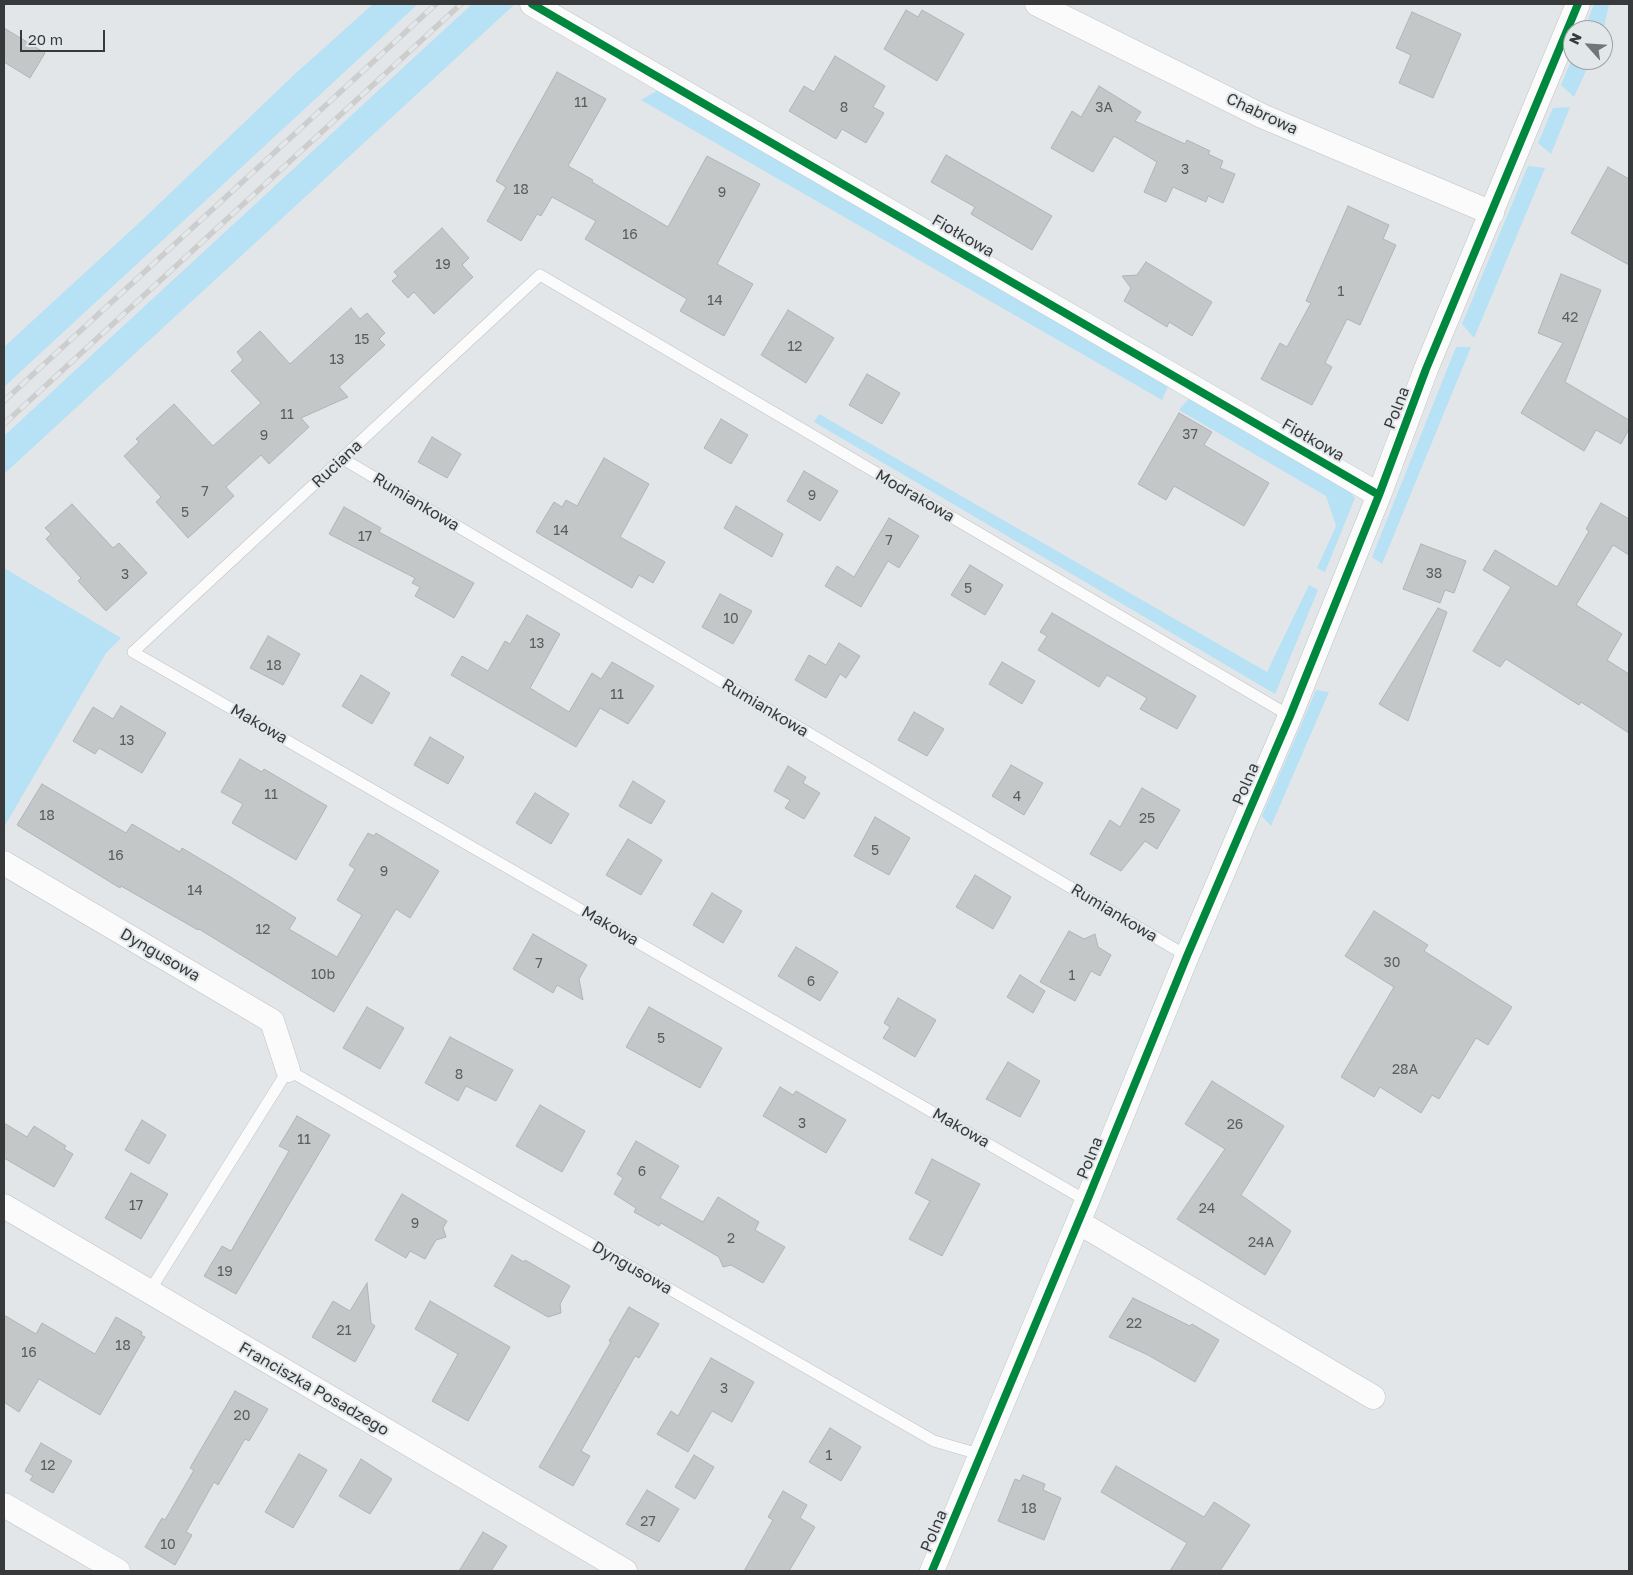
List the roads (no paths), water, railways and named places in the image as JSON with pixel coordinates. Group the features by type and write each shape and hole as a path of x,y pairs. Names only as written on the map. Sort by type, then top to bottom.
{"street":[{"name":"Fiołkowa","path":"532,4 1379,495"},
{"name":"Chabrowa","path":"1037,4 1262,116 1492,213"},
{"name":"Polna","path":"932,1571 1087,1201 1186,956 1290,716 1379,495 1426,369 1578,4"},
{"name":"Dyngusowa","path":"4,863 272,1021 288,1070"},
{"name":"Franciszka Posadzego","path":"4,1206 624,1571"},
{"path":"1078,1222 1373,1397"},
{"path":"4,1505 118,1571"}],"lane":[{"name":"Ruciana","path":"132,652 540,276"},
{"name":"Modrakowa","path":"540,276 1290,716"},
{"name":"Rumiankowa","path":"343,459 1186,956"},
{"name":"Makowa","path":"132,652 1087,1201"},
{"path":"148,1292 288,1070"},
{"name":"Dyngusowa","path":"288,1070 934,1441 982,1455"}],"railway":[{"path":"4,401 436,4"},
{"path":"4,424 461,4"}]}
